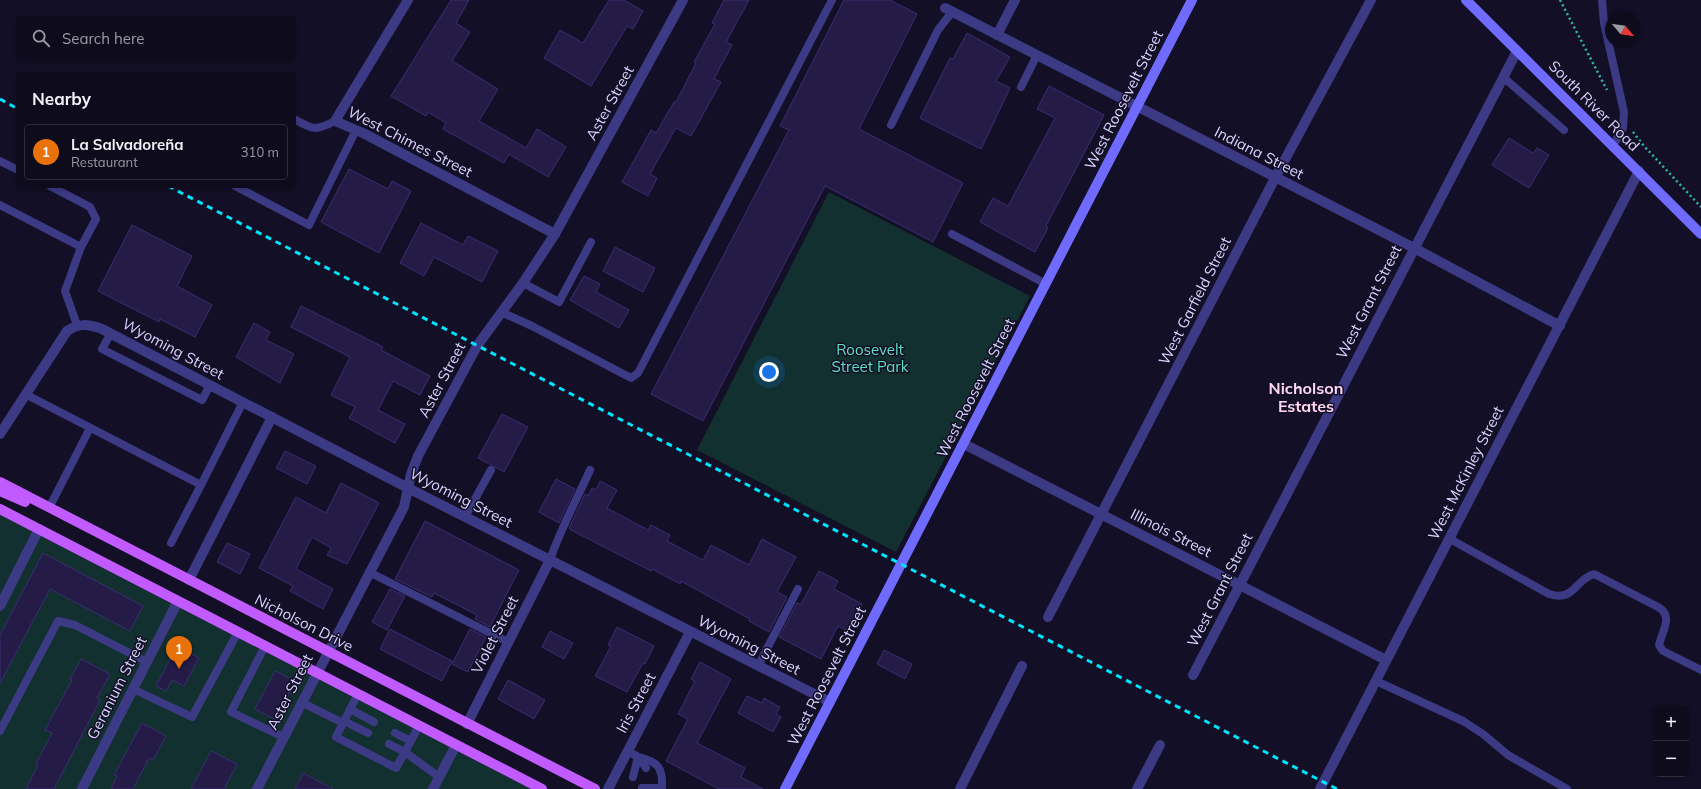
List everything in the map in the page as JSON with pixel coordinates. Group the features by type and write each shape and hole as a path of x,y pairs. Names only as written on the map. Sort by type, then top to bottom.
{"main road":[{"name":"West Roosevelt Street","path":"785,789 1192,0"},
{"name":"South River Road","path":"1466,0 1701,234"},
{"name":"Nicholson Drive","path":"0,482 595,789"},
{"path":"0,491 40,509 73,520"},
{"path":"0,509 542,789"}],"street":[{"name":"West Chimes Street","path":"408,0 335,121 356,130 555,234"},
{"name":"Aster Street","path":"257,789 316,672 404,507 418,456 467,363 483,336 523,282 555,234 683,0"},
{"path":"997,35 1015,0"},
{"name":"West Garfield Street","path":"1048,617 1275,178 1371,0"},
{"name":"Indiana Street","path":"948,10 1414,248 1560,326"},
{"name":"West Grant Street","path":"1193,675 1517,51"},
{"name":"West McKinley Street","path":"1320,789 1639,171"},
{"path":"0,434 67,331 77,325"},
{"name":"Wyoming Street","path":"77,325 92,325 111,333 408,488 830,702"},
{"path":"189,580 272,417"},
{"name":"Illinois Street","path":"964,444 1386,660"},
{"path":"0,606 38,529"},
{"name":"Violet Street","path":"467,724 550,560"},
{"name":"Geranium Street","path":"82,789 178,601"},
{"name":"Iris Street","path":"608,789 690,632"},
{"path":"960,789 1022,666"},
{"path":"433,789 456,745"},
{"path":"1137,789 1160,745"}],"lane":[{"path":"501,312 532,326 631,378 638,373 832,0"},
{"path":"1602,0 1604,23 1624,112 1623,128 1613,146"},
{"path":"891,125 948,10"},
{"path":"1021,87 1037,56"},
{"path":"1503,77 1564,130"},
{"path":"296,120 306,126 319,129 335,121"},
{"path":"240,188 309,224 356,130"},
{"path":"0,161 16,169"},
{"path":"54,188 90,207 96,219 81,247 65,291 77,325"},
{"path":"0,205 81,247"},
{"path":"952,234 1046,284"},
{"path":"523,282 559,302 592,242"},
{"path":"111,333 102,349 202,400 210,385"},
{"path":"25,394 201,485"},
{"path":"171,543 243,402"},
{"path":"49,508 90,428"},
{"path":"465,517 491,470"},
{"path":"550,560 561,528 573,508 590,470"},
{"path":"1450,539 1550,594 1559,597 1566,595 1586,576 1594,574 1664,610 1667,616 1666,623 1659,644 1663,651 1701,670"},
{"path":"369,572 508,642"},
{"path":"758,666 798,589"},
{"path":"0,731 58,621 75,625 147,662"},
{"path":"133,690 192,718 238,632"},
{"path":"265,646 230,712 283,737"},
{"path":"1376,681 1463,721 1483,734 1508,755 1567,789"},
{"path":"358,694 336,737 396,768 419,726"},
{"path":"301,702 368,733"},
{"path":"350,709 374,722"},
{"path":"395,733 411,741"},
{"path":"389,744 405,752 439,777"},
{"path":"628,751 638,757 653,761 663,773 663,789"},
{"path":"638,757 646,768"},
{"path":"633,777 638,757"},
{"path":"655,779 663,789"},
{"path":"642,788 663,789"}],"green space":[{"name":"Roosevelt Street Park","path":"829,192 1030,296 896,552 697,450"},
{"path":"0,509 543,789 0,789"}],"building":[{"path":"451,0 469,0 456,23 470,32 452,61 498,89 479,121 526,148 537,129 566,147 548,177 509,154 504,163 443,129 446,123 428,112 426,116 391,96"},
{"path":"609,0 624,0 643,11 633,29 627,26 591,86 544,58 560,30 583,43"},
{"path":"724,0 749,0 726,42 732,45 714,79 721,82 691,136 676,128 650,174 657,178 648,196 622,182 651,130 656,133 674,102 676,102 696,63 694,62 715,24 712,23"},
{"path":"844,0 890,0 917,14 859,129 963,183 933,242 825,186 703,421 651,394 789,130 780,126"},
{"path":"967,33 1010,57 996,81 1010,88 981,149 920,118 950,58 953,59"},
{"path":"1049,86 1104,115 1046,226 1048,228 1035,252 980,222 993,198 1008,206 1055,118 1037,109"},
{"path":"1509,138 1533,153 1537,148 1549,155 1529,188 1492,165"},
{"path":"349,169 388,189 392,181 411,191 379,253 321,222"},
{"path":"421,223 463,245 468,236 498,251 482,282 434,257 424,276 400,263"},
{"path":"132,225 192,256 177,286 212,305 195,337 160,319 159,322 98,291"},
{"path":"615,247 655,268 643,292 603,271"},
{"path":"584,276 600,284 596,292 629,310 619,328 570,300"},
{"path":"301,306 383,347 381,350 430,376 420,395 393,381 378,410 405,424 395,443 349,418 355,407 331,395 350,357 291,327"},
{"path":"254,323 270,332 266,340 294,354 280,383 236,357"},
{"path":"502,414 528,427 504,472 478,458"},
{"path":"285,451 316,466 307,484 276,468"},
{"path":"556,479 575,489 559,523 539,512"},
{"path":"600,481 617,490 607,508 648,530 651,525 670,535 667,541 703,560 711,545 749,565 762,539 796,557 777,592 787,597 769,632 749,621 750,619 681,581 680,584 652,569 651,571 571,530 569,528 585,494 588,496 592,488 596,490"},
{"path":"341,483 379,503 347,564 327,555 331,548 312,537 296,569 333,589 323,609 290,591 293,586 259,568 296,497 326,513"},
{"path":"425,521 519,570 490,627 475,619 477,615 434,593 432,597 395,579"},
{"path":"227,543 250,554 240,574 217,562"},
{"path":"43,553 143,606 130,631 50,589 0,683 0,635"},
{"path":"819,571 838,581 834,589 862,604 847,631 838,626 821,659 779,637 797,603 801,604"},
{"path":"390,589 405,596 387,630 372,622"},
{"path":"617,627 654,646 645,664 643,663 627,692 595,676 611,646 608,645"},
{"path":"390,629 452,661 442,681 380,649"},
{"path":"470,629 486,637 468,672 452,664"},
{"path":"550,631 573,643 564,659 542,647"},
{"path":"177,646 199,658 184,686 172,680 166,691 156,686"},
{"path":"884,650 912,664 905,679 877,664"},
{"path":"81,659 110,674 97,698 100,700 54,789 26,789 38,765 36,764 52,733 45,730 72,680 70,679"},
{"path":"700,662 731,679 697,743 745,768 741,777 763,789 719,789 666,761 688,719 678,714 695,681 691,679"},
{"path":"275,671 295,681 276,720 255,709"},
{"path":"508,680 545,700 534,719 498,699"},
{"path":"747,696 762,703 764,698 780,707 776,714 781,717 773,732 738,713"},
{"path":"142,723 166,736 153,760 149,758 133,789 111,789 117,776 114,775"},
{"path":"211,751 237,764 224,789 191,789"},
{"path":"303,773 333,789 295,789"}],"railway":[{"path":"0,99 16,108"},
{"path":"172,188 1337,789"}],"place":[{"name":"La Salvadoreña","path":"179,669"}],"district":[{"name":"Nicholson Estates","path":"1306,397"}]}
